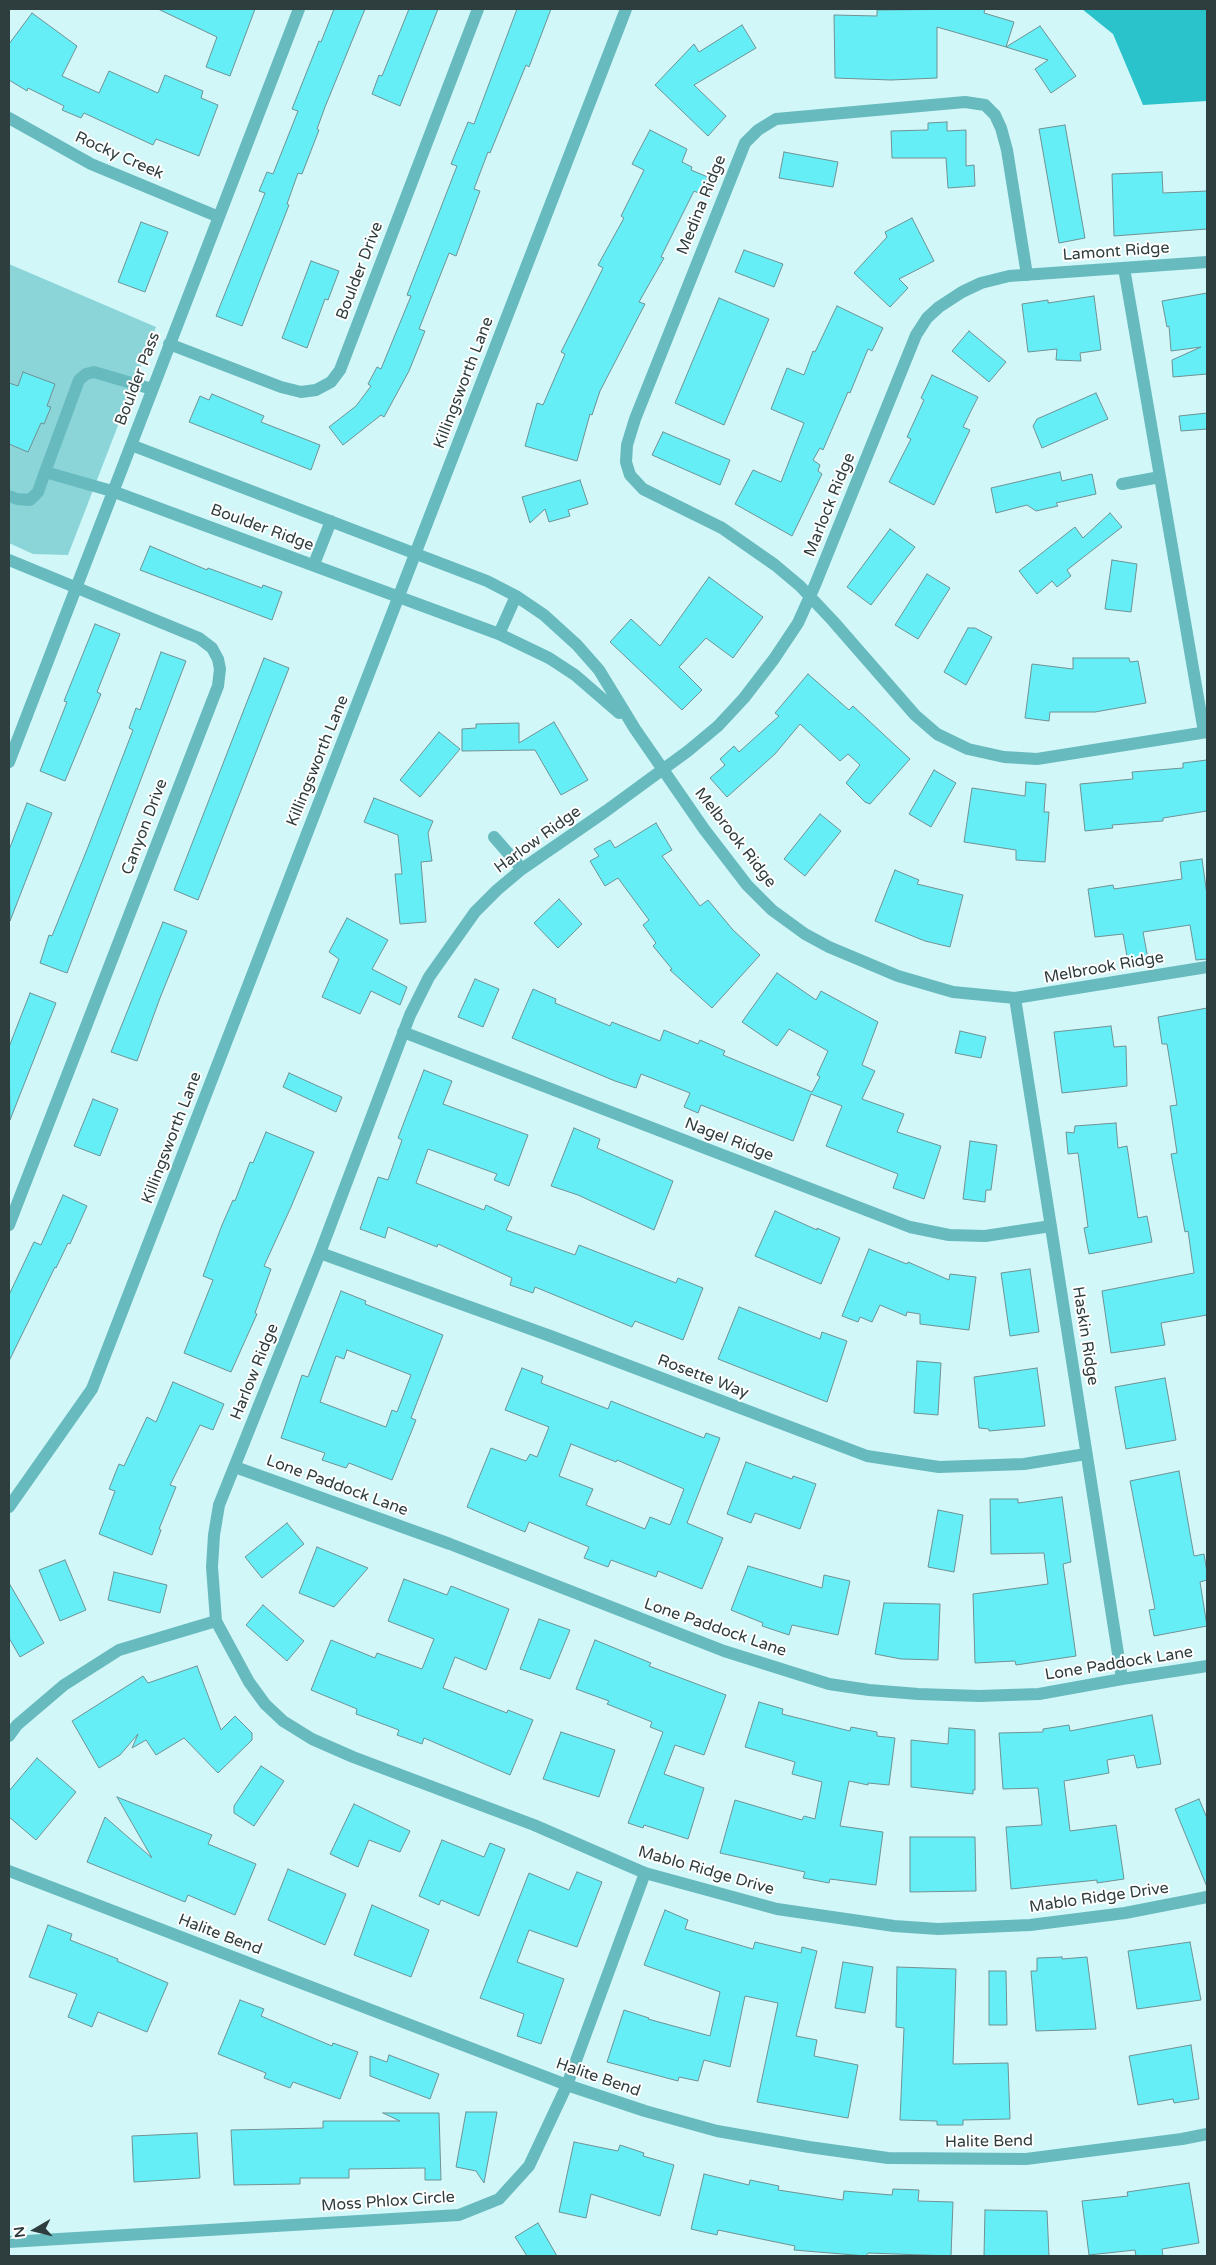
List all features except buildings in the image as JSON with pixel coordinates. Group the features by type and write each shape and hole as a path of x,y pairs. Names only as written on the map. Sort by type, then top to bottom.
{"street":[{"name":"Boulder Pass","path":"9,762 299,9"},
{"name":"Boulder Drive","path":"169,344 281,387 301,392 316,390 331,382 340,370 478,9"},
{"name":"Killingsworth Lane","path":"10,1505 92,1389 417,554 626,9"},
{"name":"Medina Ridge","path":"810,597 775,565 722,528 643,489 630,475 626,462 635,418 745,143 758,130 776,119 965,102 985,105 995,115 1003,136 1027,275"},
{"name":"Rocky Creek","path":"9,118 90,164 219,217"},
{"name":"Lamont Ridge","path":"1027,275 1207,262"},
{"path":"810,597 861,651 891,689 915,715 938,734 968,749 1004,757 1037,760 1205,732 1124,268"},
{"name":"Marlock Ridge","path":"663,769 718,726 744,698 774,659 798,623 920,330 939,307 962,292 981,283 1009,276 1027,275"},
{"path":"9,496 16,499 30,500 38,492 79,380 86,374 94,372 152,389"},
{"name":"Boulder Ridge","path":"131,445 417,554"},
{"name":"Boulder Ridge","path":"45,472 112,491 400,597"},
{"path":"1122,484 1160,477"},
{"path":"314,564 331,521"},
{"name":"Melbrook Ridge","path":"417,554 487,581 516,596 544,615 578,645 599,670 635,729 747,885 772,910 805,934 829,947 898,976 953,992 1015,998 1207,967"},
{"name":"Canyon Drive","path":"9,560 199,638 212,648 218,659 220,669 218,686 9,1225"},
{"path":"499,634 516,596"},
{"name":"Melbrook Ridge","path":"400,597 499,634 549,658 575,675 605,699 635,729"},
{"name":"Harlow Ridge","path":"216,1621 212,1567 214,1535 219,1505 320,1253 403,1032 429,977 475,912 497,890 522,868 606,812 663,769"},
{"path":"494,837 522,868"},
{"name":"Haskin Ridge","path":"1015,998 1122,1679"},
{"name":"Nagel Ridge","path":"403,1032 910,1227 949,1235 985,1236 1051,1226"},
{"name":"Rosette Way","path":"320,1253 553,1337 867,1456 939,1467 1024,1464 1086,1454"},
{"name":"Lone Paddock Lane","path":"235,1467 450,1544 724,1651 830,1684 869,1690 980,1696 1039,1694 1207,1666"},
{"path":"9,1736 18,1725 64,1685 119,1650 216,1621"},
{"name":"Mablo Ridge Drive","path":"216,1621 249,1682 265,1704 283,1721 312,1739 353,1757 534,1825 645,1874 777,1909 894,1926 938,1929 1030,1926 1125,1913 1207,1897"},
{"name":"Halite Bend","path":"9,1872 567,2085 645,2110 717,2130 809,2148 888,2158 1026,2159 1182,2139 1207,2134"},
{"name":"Moss Phlox Circle","path":"9,2242 459,2215 499,2199 529,2166 567,2085 645,1874"}],"shaded area":[{"path":"1082,9 1207,9 1207,101 1143,105 1113,34"},
{"path":"9,264 156,327 68,555 33,554 9,543"}]}
